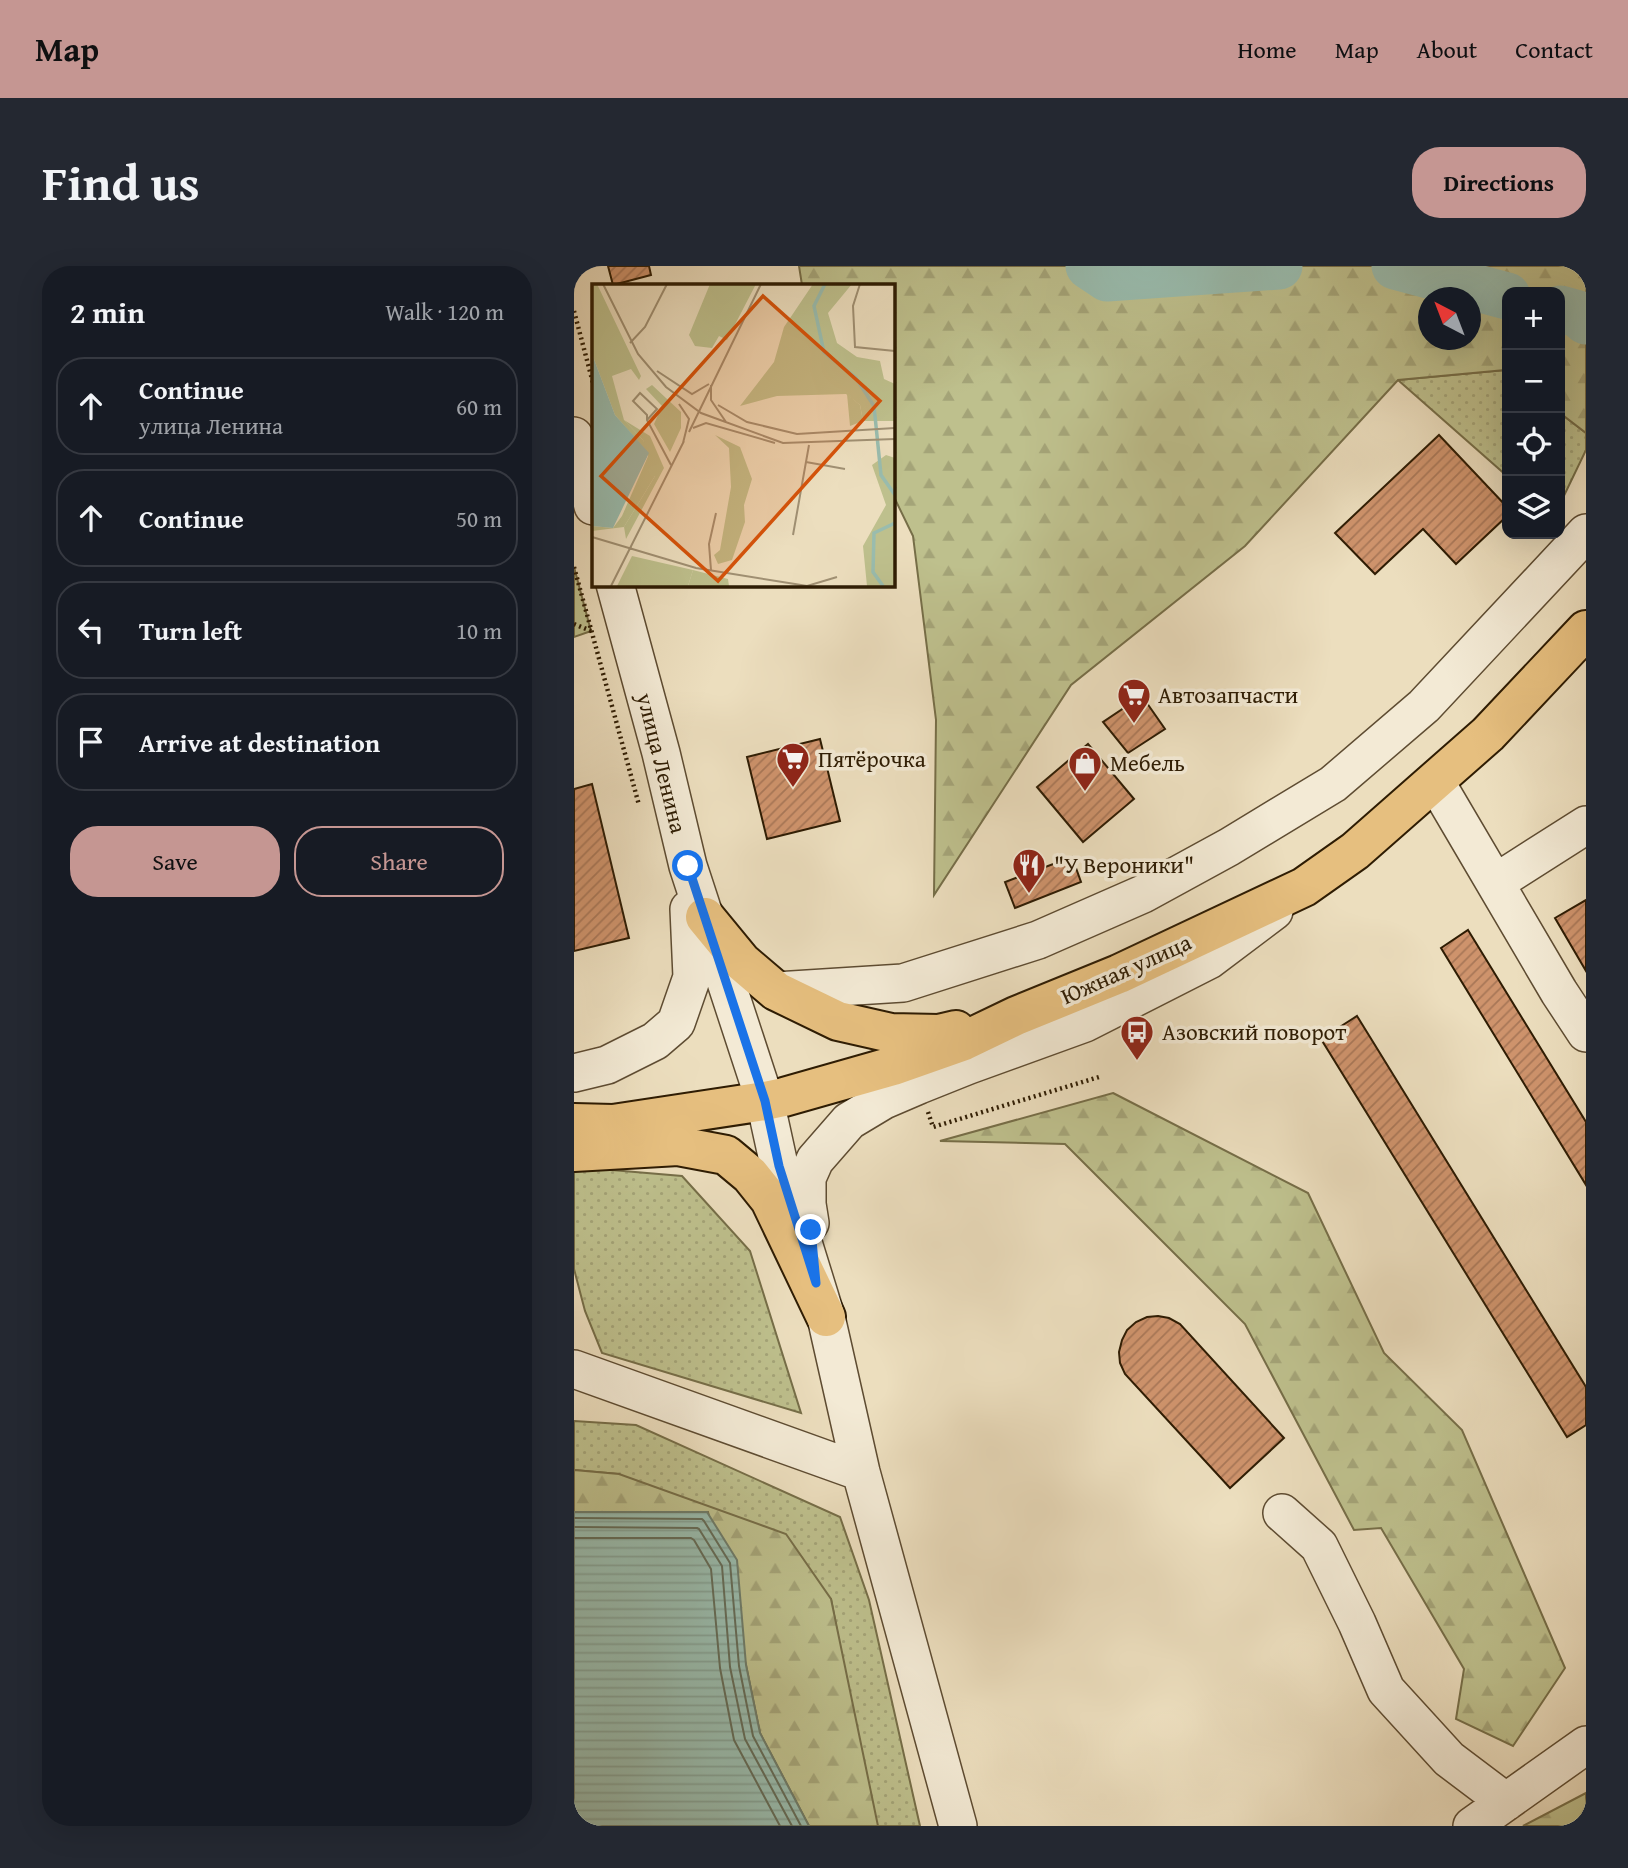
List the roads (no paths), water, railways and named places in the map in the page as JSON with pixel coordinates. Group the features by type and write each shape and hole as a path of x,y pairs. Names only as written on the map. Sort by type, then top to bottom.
{"highway":[{"name":"Южная улица","path":"574,1123 613,1124 765,1101 893,1066 964,1041 1016,1016 1119,974 1304,887 1355,851 1488,734 1586,630"},
{"path":"705,918 742,962 776,991 838,1021 891,1033 939,1034 1016,1016"},
{"path":"574,1152 678,1146 726,1155 750,1175 770,1200 821,1300"}],"street":[{"path":"574,436 592,502"},
{"path":"776,991 904,983 1038,940 1143,894 1229,847 1333,784 1424,706 1586,533"},
{"name":"улица Ленина","path":"616,586 661,753 688,866 765,1101 779,1166 821,1300"},
{"path":"1435,781 1586,1033"},
{"path":"1495,883 1586,825"},
{"path":"574,1073 607,1065 655,1041 676,1023 692,977 688,866"},
{"path":"958,1826 861,1472 821,1300 807,1204 807,1178 815,1160 849,1121 884,1100 969,1065 1085,1023 1209,960 1304,887"},
{"path":"574,1369 861,1472"},
{"path":"1282,1513 1320,1546 1386,1689 1448,1759 1506,1802"},
{"path":"1472,1826 1586,1745"}],"water":[{"path":"574,1512 707,1512 737,1560 746,1665 760,1733 809,1826 574,1826"}],"waterway":[{"path":"1089,266 1107,278 1279,266"},
{"path":"1395,266 1502,295"},
{"path":"1565,310 1578,314 1586,321"}],"place":[{"name":"Автозапчасти","path":"1134,725"},
{"name":"Пятёрочка","path":"793,789"},
{"name":"Мебель","path":"1085,793"},
{"name":"\"У Вероники\"","path":"1029,895"},
{"name":"Азовский поворот","path":"1137,1062"}]}
